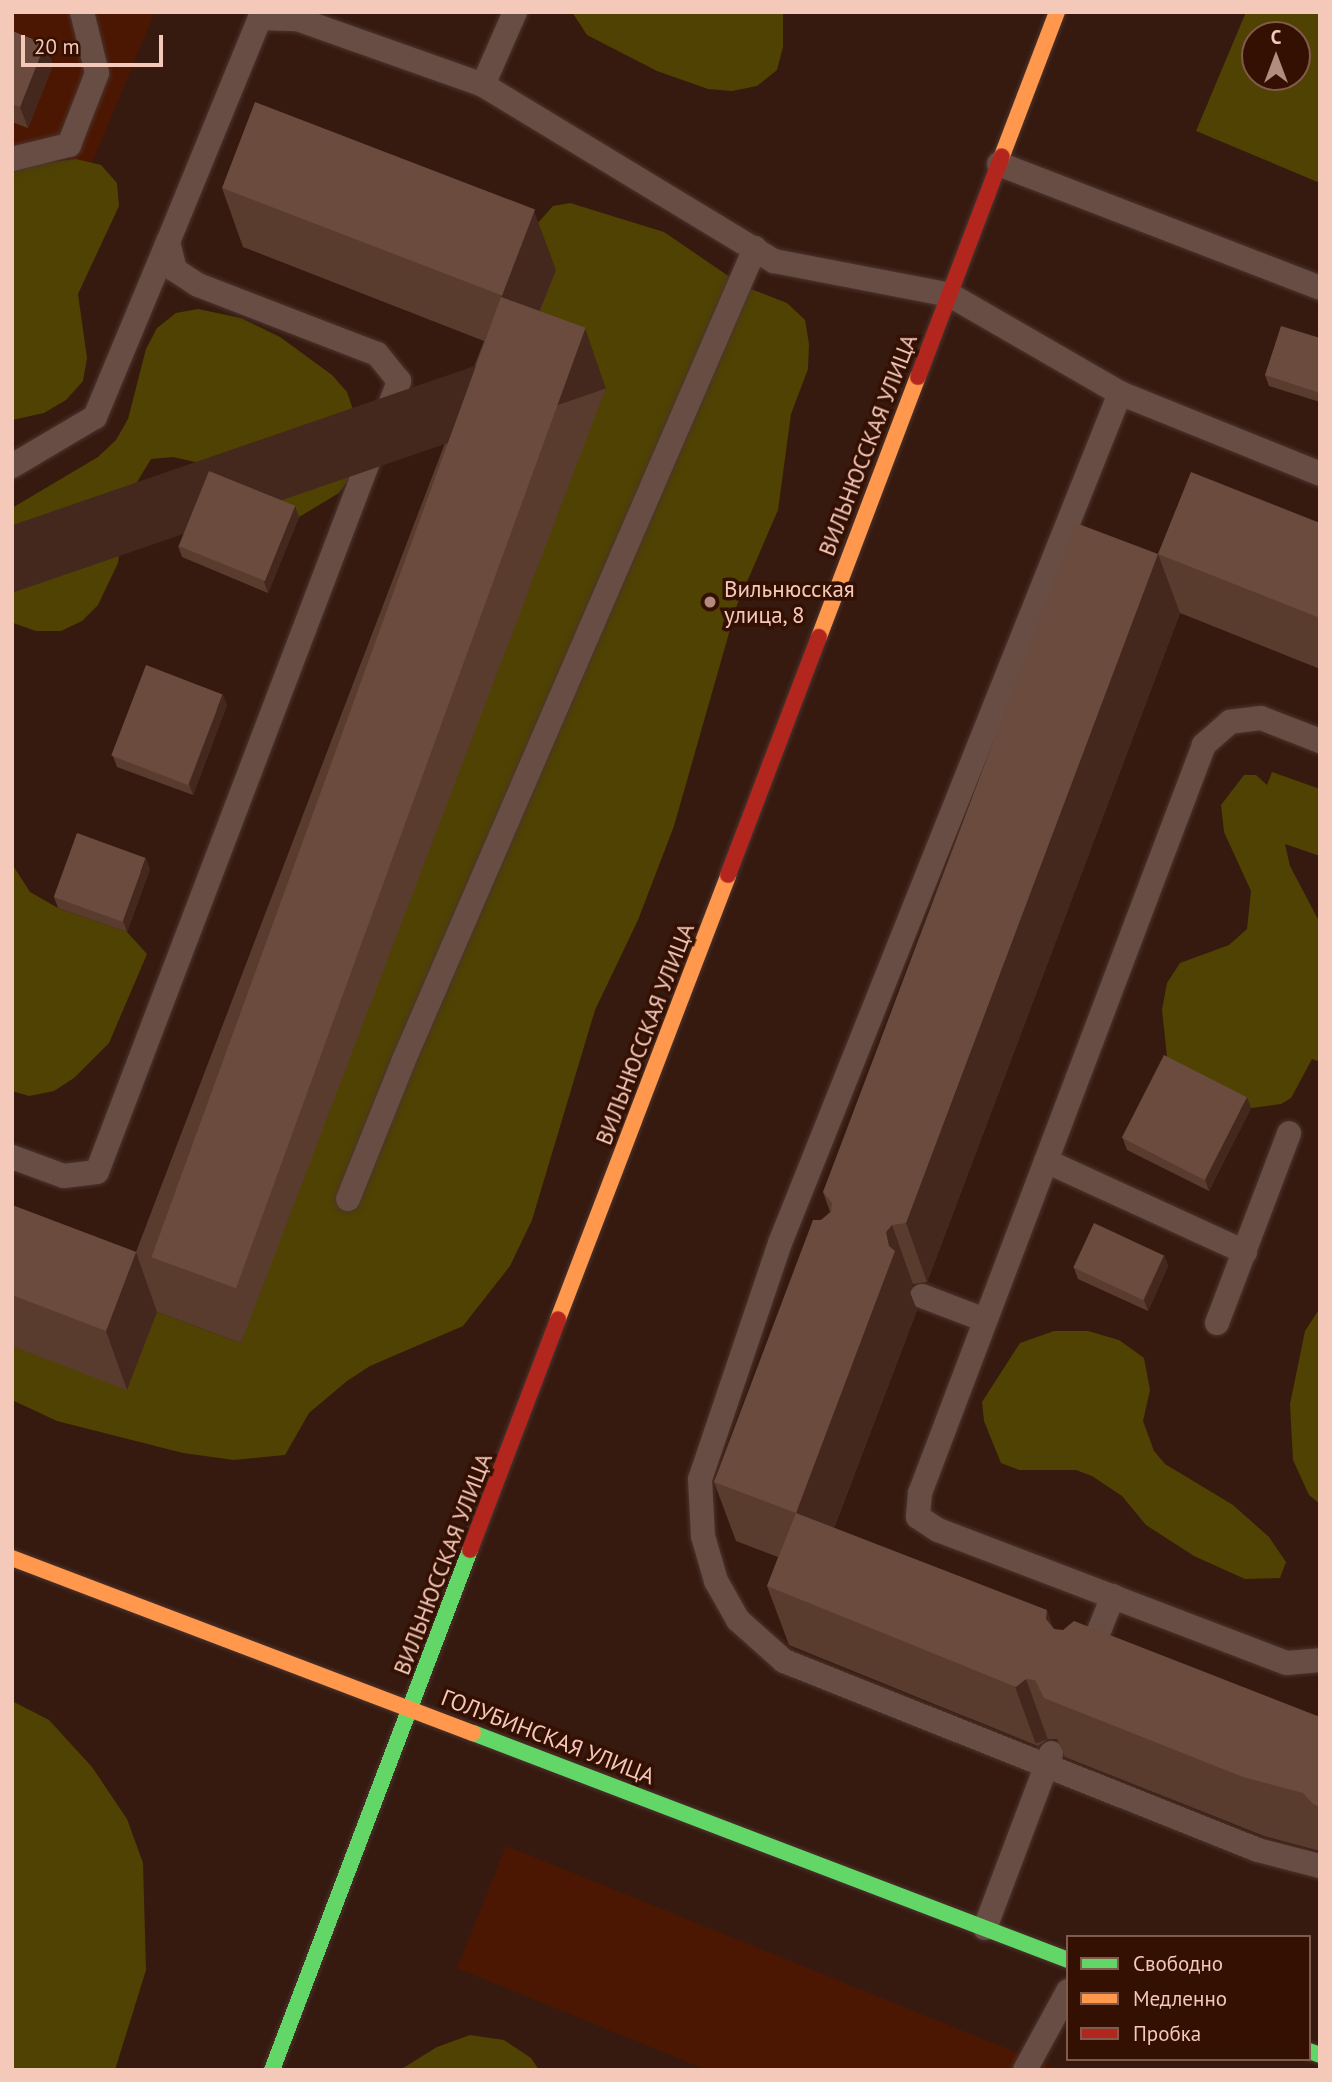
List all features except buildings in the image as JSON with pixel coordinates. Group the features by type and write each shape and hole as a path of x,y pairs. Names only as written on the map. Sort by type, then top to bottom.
{"street":[{"name":"ВИЛЬНЮССКАЯ УЛИЦА","path":"272,2070 412,1709 1057,12"},
{"name":"ГОЛУБИНСКАЯ УЛИЦА","path":"12,1558 1066,1958"}],"lane":[{"path":"12,159 69,145 97,73 82,12"},
{"path":"483,85 515,12"},
{"path":"12,466 95,417 260,18 298,19 483,85 774,261 950,295 1120,393 1320,474"},
{"path":"999,164 1320,288"},
{"path":"12,1157 64,1177 97,1172 399,381 377,355 198,285 175,270 169,242"},
{"path":"348,1199 403,1062 755,248"},
{"path":"1120,393 780,1243 700,1479 703,1536 716,1581 738,1620 784,1661 1048,1761 1258,1850 1320,1866"},
{"path":"1320,741 1261,718 1230,722 1204,744 920,1493 918,1517 938,1530 1287,1663 1320,1660"},
{"path":"1217,1323 1289,1133"},
{"path":"1046,1161 1245,1252"},
{"path":"780,1243 804,1252"},
{"path":"922,1296 985,1320"},
{"path":"1082,1675 1113,1596"},
{"path":"985,1928 1048,1761"},
{"path":"1025,2070 1066,1995"}],"shaded area":[{"path":"12,12 155,12 59,242 12,276"},
{"path":"572,12 783,12 783,47 777,70 757,86 732,91 708,89 657,71 587,35"},
{"path":"1246,12 1320,12 1320,183 1196,131 1241,24 1241,91 1311,91 1311,21 1242,21"},
{"path":"76,159 101,165 117,183 119,206 78,294 87,358 83,381 66,400 44,413 12,420 12,167"},
{"path":"570,203 664,232 743,286 787,303 805,320 809,344 808,369 791,414 778,510 737,605 674,826 638,920 595,1010 532,1220 510,1266 463,1326 370,1366 347,1381 309,1413 285,1455 234,1460 183,1453 57,1421 12,1400 12,1346 157,1312 241,1343 522,356 536,225 553,206"},
{"path":"198,309 241,318 280,337 332,375 347,392 361,433 362,455 352,475 339,493 299,517 213,482 195,462 173,457 151,459 128,497 118,563 98,605 82,621 61,631 36,631 13,623 12,508 98,457 116,440 128,419 146,349 157,328 176,313"},
{"path":"1272,772 1320,789 1320,856 1285,844 1290,866 1320,923 1320,1062 1312,1059 1291,1098 1281,1104 1252,1108 1168,1066 1162,1010 1167,983 1180,963 1229,945 1247,929 1251,891 1224,832 1221,805 1244,775 1256,775 1267,785"},
{"path":"12,864 30,892 58,908 127,932 147,954 109,1043 74,1078 54,1091 29,1096 12,1091"},
{"path":"1320,1308 1320,1504 1309,1495 1293,1460 1290,1404 1305,1331"},
{"path":"1054,1331 1088,1331 1119,1340 1144,1358 1150,1390 1143,1421 1154,1451 1165,1464 1233,1505 1269,1537 1286,1562 1280,1578 1245,1579 1194,1556 1146,1525 1122,1496 1092,1476 1076,1470 1019,1470 1001,1463 984,1421 982,1402 1020,1343"},
{"path":"12,1701 49,1720 92,1767 127,1819 143,1863 146,1970 115,2070 12,2070"},
{"path":"506,1846 1060,2070 707,2070 457,1968"},
{"path":"470,2035 504,2040 531,2058 539,2070 400,2070 437,2047"}],"traffic: fast":[{"path":"272,2070 470,1550"},
{"path":"473,1733 1066,1959"},
{"path":"1311,2052 1320,2055"}],"traffic: slow":[{"path":"1002,156 1057,12"},
{"path":"819,637 918,377"},
{"path":"558,1319 728,875"},
{"path":"12,1558 473,1733"}],"traffic: jam":[{"path":"918,377 1002,156"},
{"path":"728,875 819,637"},
{"path":"470,1550 558,1319"}],"place":[{"name":"Вильнюсская улица, 8","path":"710,602"}]}
